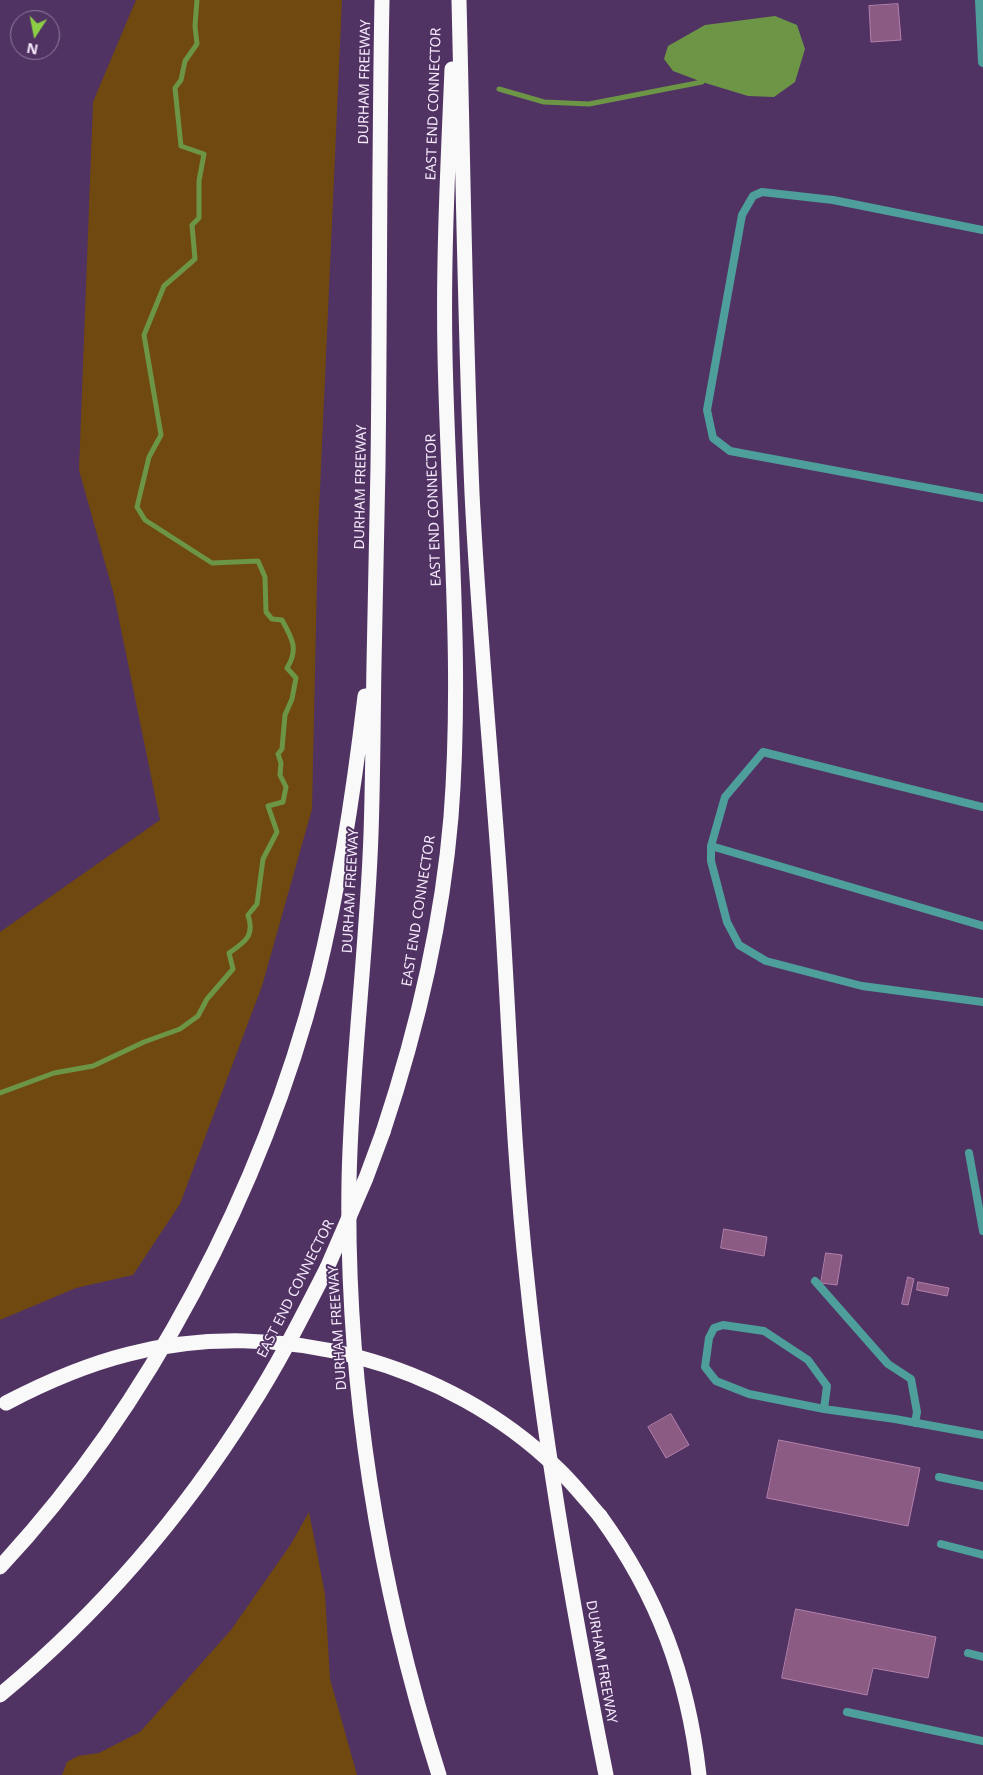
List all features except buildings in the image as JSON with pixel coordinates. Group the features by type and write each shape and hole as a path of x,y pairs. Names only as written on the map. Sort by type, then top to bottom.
{"highway":[{"name":"DURHAM FREEWAY","path":"382,0 378,462 370,852 351,1115 349,1186 354,1330 368,1464 380,1543 394,1613 439,1775"},
{"name":"EAST END CONNECTOR","path":"0,1695 51,1650 139,1557 183,1504 220,1454 250,1408 276,1364 327,1268 366,1178 400,1080 426,979 444,873 450,818 454,745 454,640 445,334 454,0"},
{"name":"DURHAM FREEWAY","path":"460,0 467,352 472,495 499,868 517,1174 540,1388 573,1601 606,1775"},
{"path":"0,1567 71,1481 155,1360 227,1226 267,1132 301,1030 329,927 349,818 375,615"},
{"path":"3,1405 37,1387 90,1365 130,1354 162,1347 195,1343 251,1342 322,1349 356,1357 418,1378 476,1407 556,1467 600,1516 622,1547 640,1577 665,1633 685,1697 696,1751 698,1775"}],"street":[{"path":"980,0 983,62"}],"lane":[{"path":"983,230 833,200 762,192 754,196 742,215 706,410 713,438 730,451 983,498"},
{"path":"983,807 763,752 725,797 711,846 711,861 727,922 739,945 766,961 862,986 983,1002"},
{"path":"711,846 983,926"},
{"path":"968,1153 983,1231"},
{"path":"815,1281 888,1364 911,1379 917,1412 915,1423"},
{"path":"824,1409 826,1386 808,1360 764,1331 723,1324 714,1328 709,1338 705,1367 716,1381 749,1394 824,1409 983,1435"},
{"path":"939,1477 983,1486"},
{"path":"940,1544 983,1555"},
{"path":"968,1653 983,1657"},
{"path":"847,1712 983,1741"}],"shaded area":[{"path":"136,0 342,0 318,533 312,809 262,986 180,1204 133,1275 76,1288 0,1320 0,932 160,820 114,595 79,470 93,102"},
{"path":"775,16 797,25 805,49 795,82 774,97 748,96 702,82 673,71 664,59 668,46 705,25"},
{"path":"309,1512 325,1594 330,1679 357,1775 62,1775 67,1762 78,1756 99,1753 140,1732 231,1630 291,1544"}],"waterway":[{"path":"0,1093 54,1073 93,1066 144,1042 180,1029 198,1016 207,999 233,969 229,953 244,942 249,933 250,922 248,915 257,904 263,859 277,832 268,806 283,802 286,787 280,775 281,763 278,754 282,749 285,715 292,699 296,678 287,668 293,655 293,644 282,620 272,619 266,612 265,577 258,561 212,563 145,520 137,507 149,457 161,435 144,335 164,286 195,259 192,225 199,218 199,181 204,154 181,146 175,88 181,80 185,61 197,44 195,26 197,0"},
{"path":"499,89 544,102 589,104 702,82"}]}
